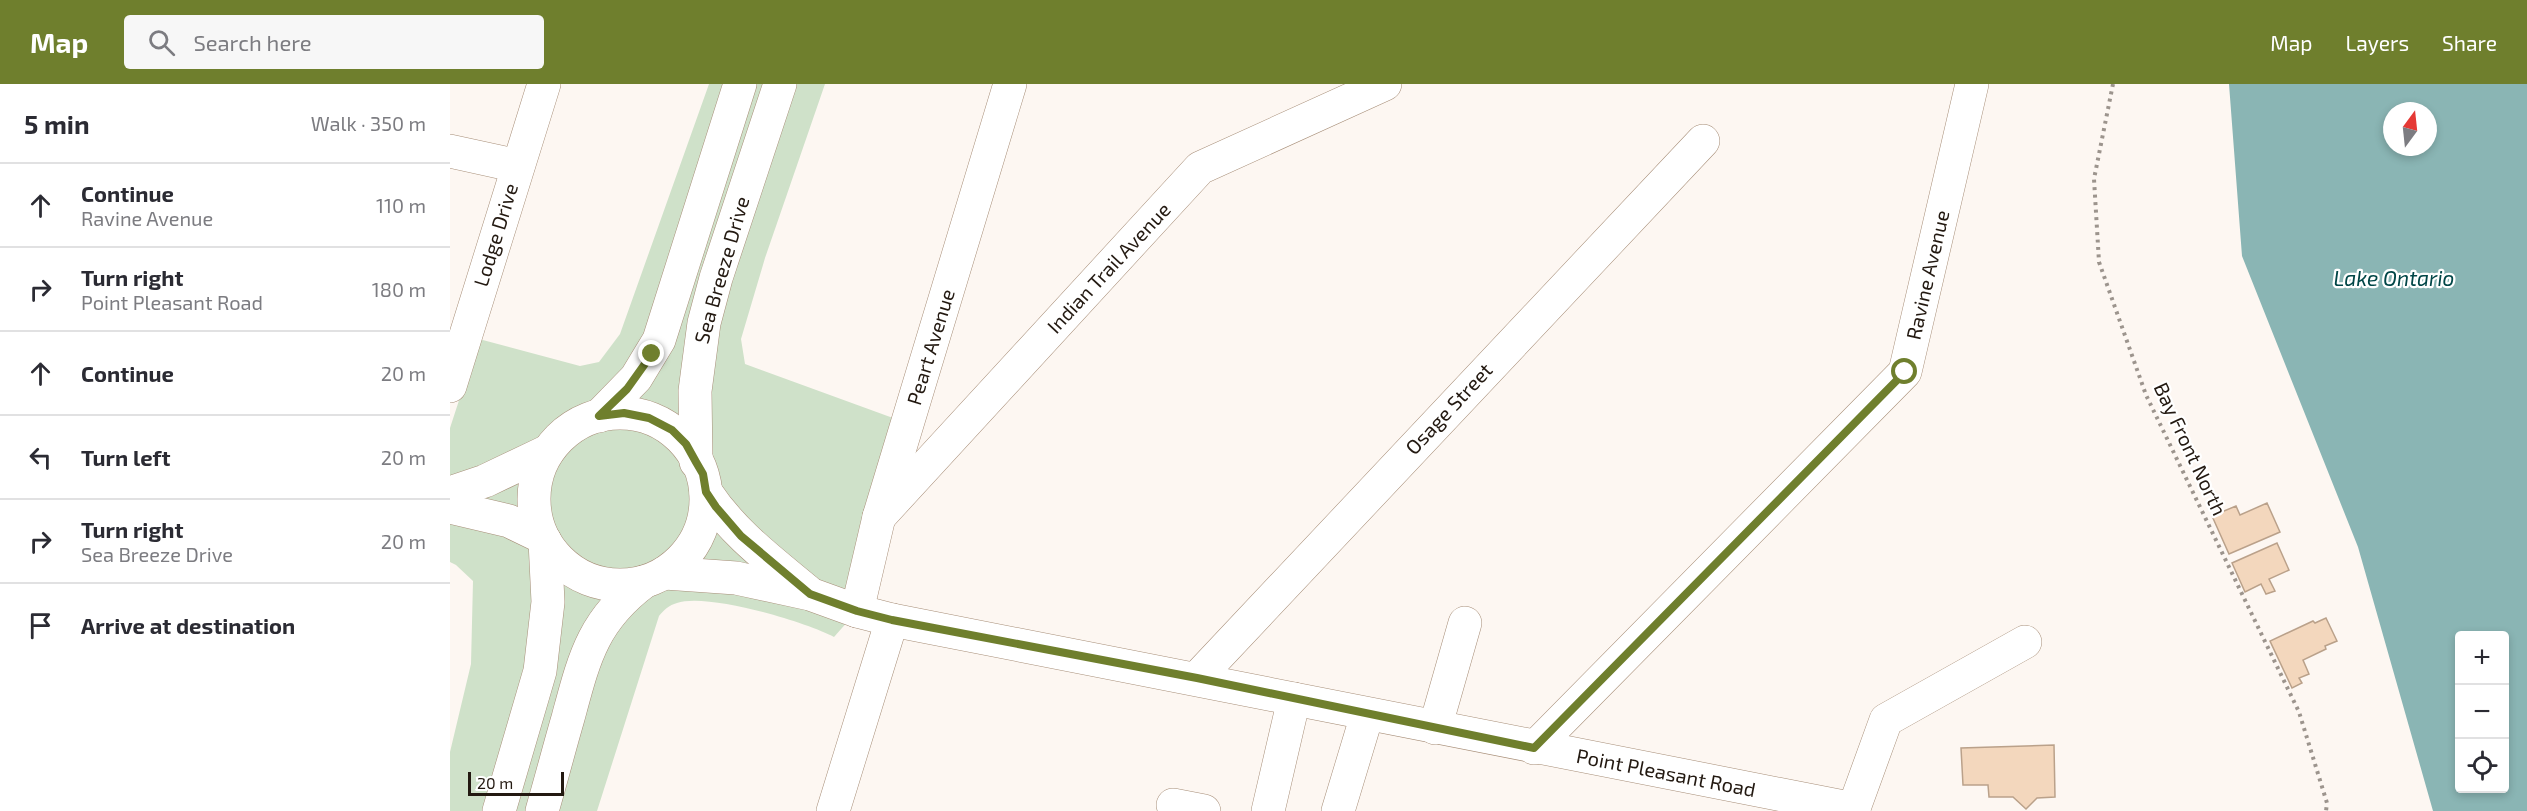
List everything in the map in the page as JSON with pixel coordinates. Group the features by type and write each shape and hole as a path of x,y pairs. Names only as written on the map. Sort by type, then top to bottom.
{"street":[{"name":"Lodge Drive","path":"450,386 544,84"},
{"name":"Sea Breeze Drive","path":"599,416 636,378 659,340 740,84"},
{"name":"Sea Breeze Drive","path":"696,462 695,391 704,323 716,278 780,84"},
{"name":"Peart Avenue","path":"857,611 879,517 1011,84"},
{"name":"Indian Trail Avenue","path":"879,517 1200,168 1385,84"},
{"name":"Ravine Avenue","path":"1534,748 1905,372 1971,84"},
{"name":"Osage Street","path":"1197,678 1703,141"},
{"path":"450,151 518,166"},
{"path":"499,811 540,671 548,602 544,539 534,507 534,488 539,468 548,451 562,435 579,423 599,416 624,413 649,418 672,430 686,444 703,474 706,492 705,516 699,536 685,557 615,606 584,656 542,811"},
{"path":"450,493 485,481 548,451"},
{"name":"Point Pleasant Road","path":"706,492 725,519 741,536 810,594"},
{"path":"450,507 509,521 544,539 562,563 582,576 603,583 624,585 654,577"},
{"name":"Point Pleasant Road","path":"654,577 736,578 810,594 857,611 892,620 1197,678 1367,715 1854,810"},
{"path":"833,811 892,620"},
{"path":"1435,728 1465,623"},
{"path":"1854,810 1886,720 2025,642"},
{"path":"1268,811 1294,699"},
{"path":"1338,811 1367,715"}],"path":[{"name":"Bay Front North","path":"2113,84 2094,179 2099,262 2146,395 2299,712 2327,803 2326,811"}],"green space":[{"path":"709,84 825,84 765,258 741,339 745,364 893,418 857,611 834,637 780,617 732,605 691,601 672,605 659,616 597,811 450,811 450,752 471,664 473,581 450,562 450,428 479,339 580,366 599,362 620,334"}],"water":[{"name":"Lake Ontario","path":"2229,84 2527,84 2527,811 2433,811 2358,547 2242,256"}],"building":[{"path":"2267,503 2280,532 2229,554 2212,516 2236,506 2240,515"},
{"path":"2277,543 2289,570 2269,579 2275,591 2266,594 2261,584 2245,592 2232,563"},
{"path":"2326,618 2337,641 2303,660 2309,674 2299,678 2302,683 2292,688 2270,641 2313,621 2315,623"},
{"path":"2054,745 2055,797 2037,798 2026,809 2013,797 1989,797 1988,785 1963,785 1961,748"}],"route":[{"path":"652,354 646,366 627,389 599,416 624,413 649,418 672,430 686,444 703,474 706,492 725,519 741,536 810,594 857,611 892,620 1197,678 1534,748 1905,372"}]}
